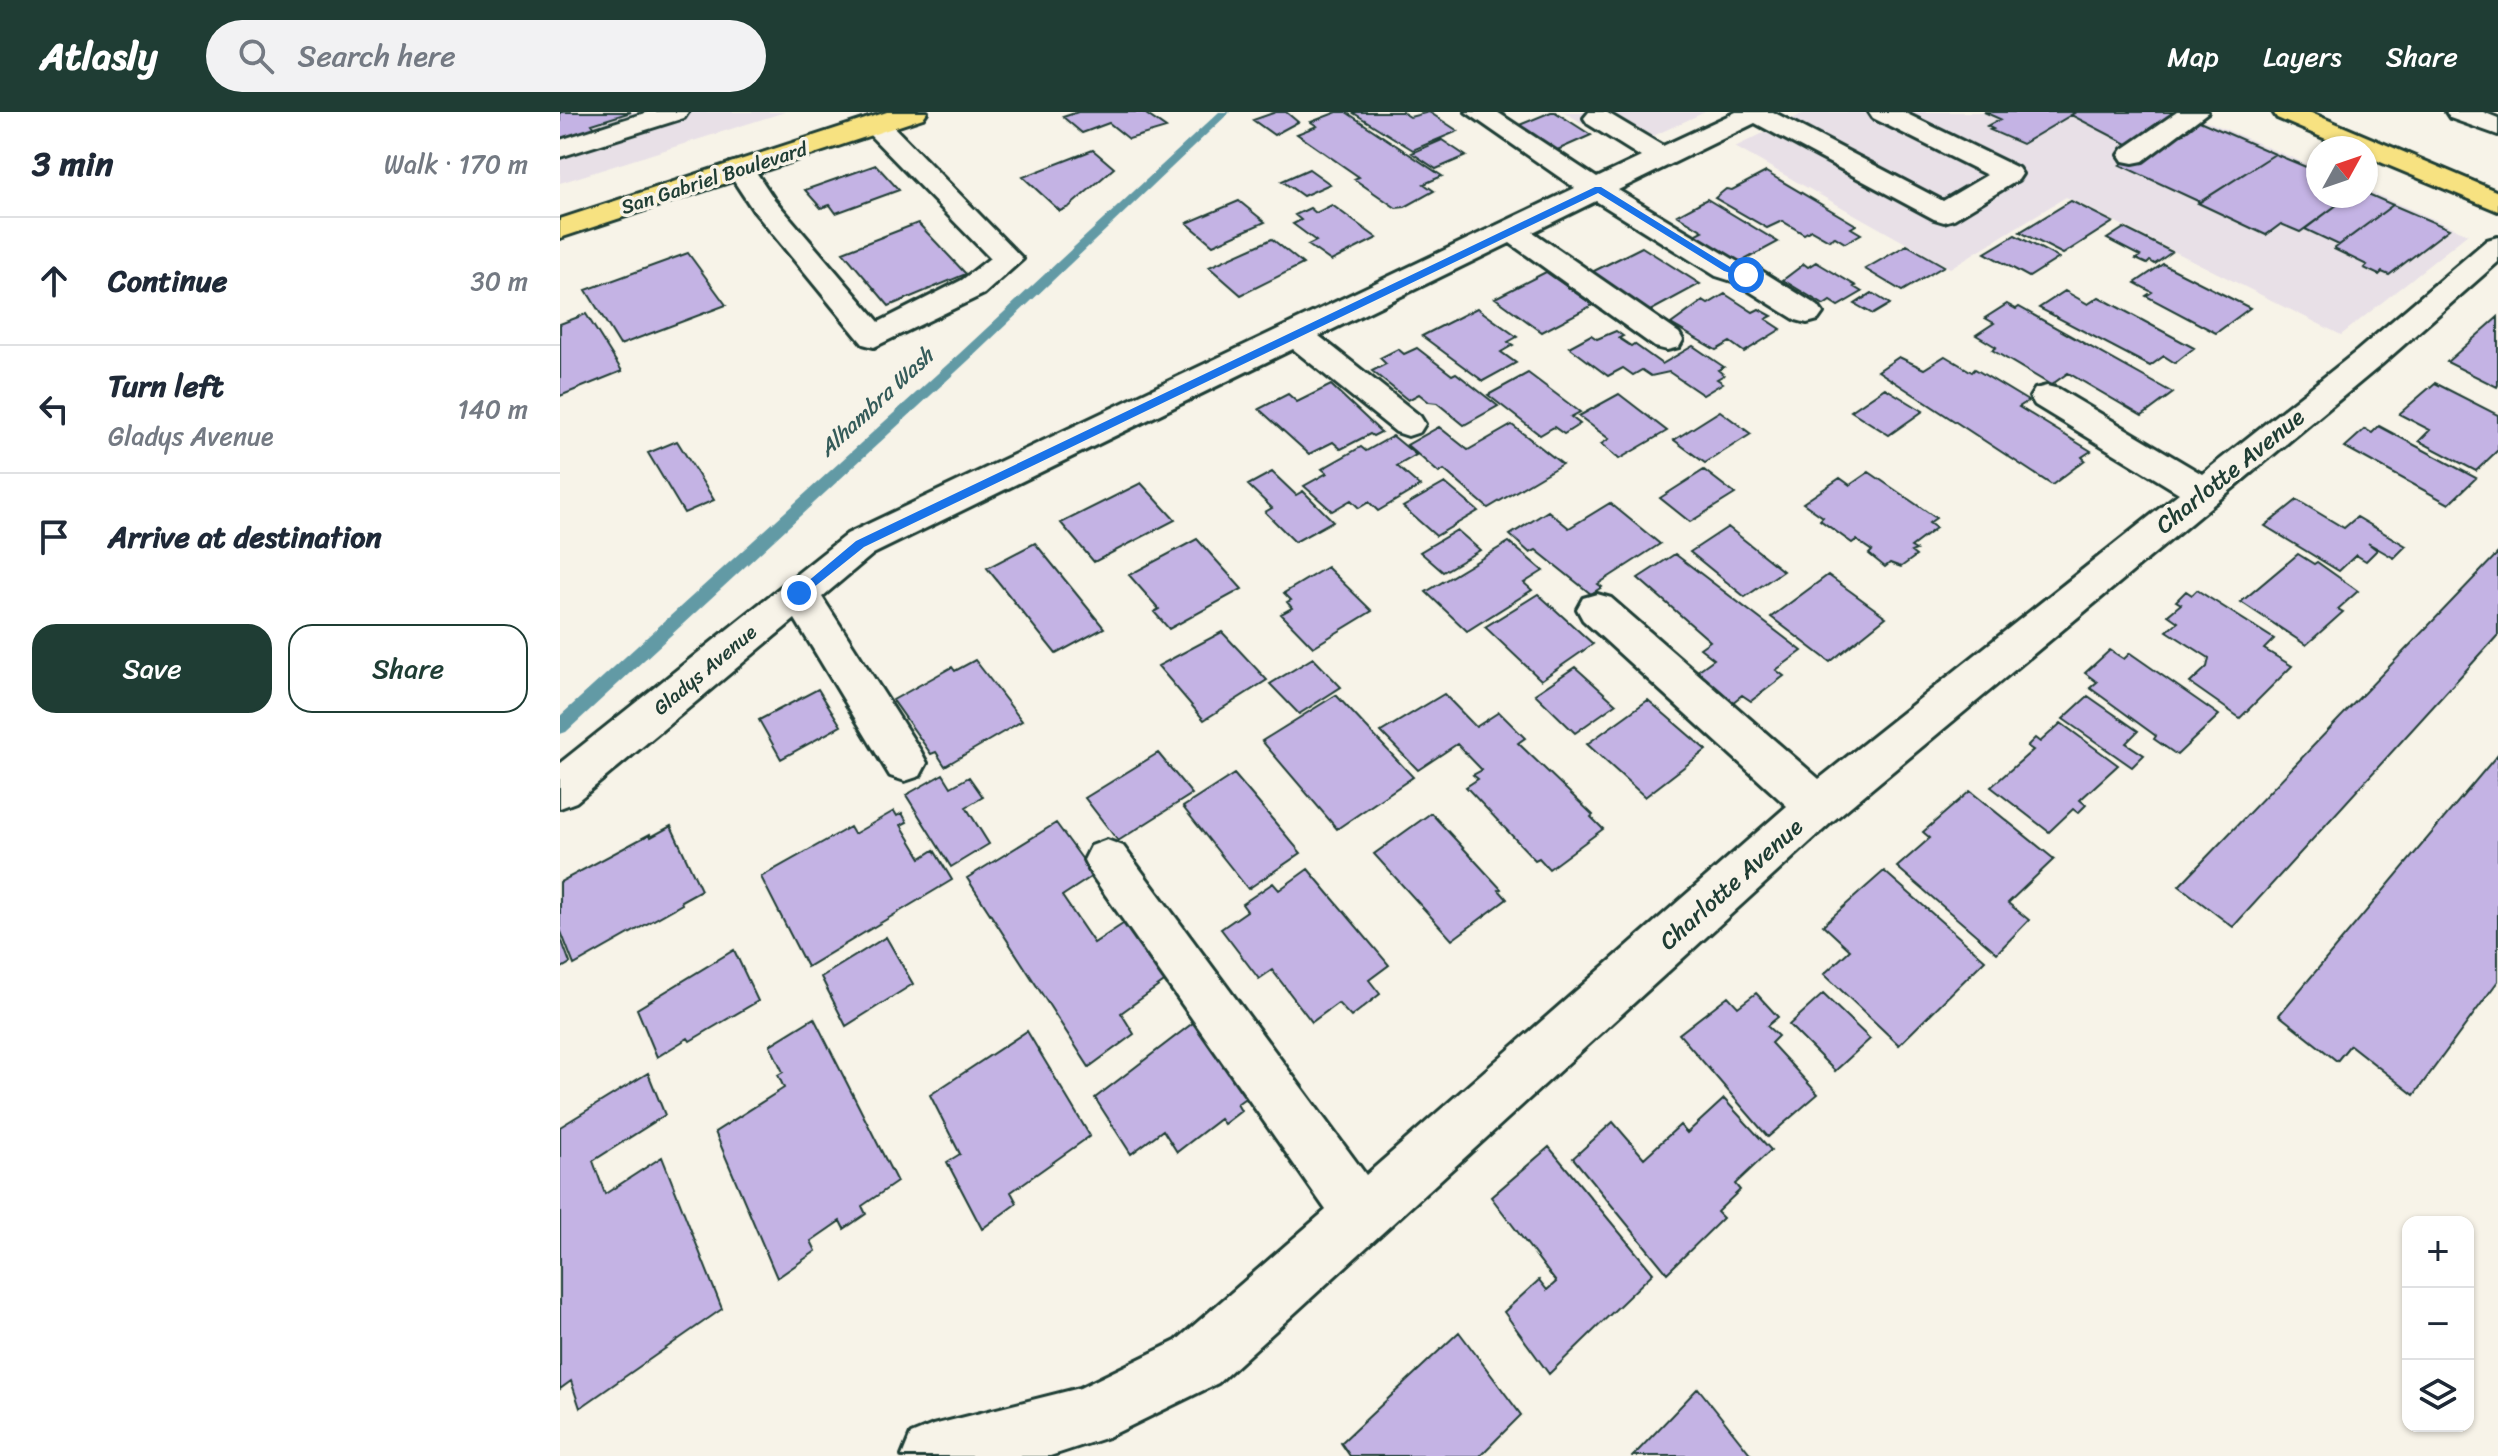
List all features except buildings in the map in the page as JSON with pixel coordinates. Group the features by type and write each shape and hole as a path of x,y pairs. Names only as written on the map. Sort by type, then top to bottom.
{"main road":[{"name":"San Gabriel Boulevard","path":"560,229 914,112"},
{"path":"2286,112 2498,202"}],"street":[{"path":"560,149 675,112"},
{"path":"1479,112 1727,269 1746,275 1807,313"},
{"path":"1756,113 1944,213 2008,174 1882,112"},
{"path":"2133,155 2195,112"},
{"path":"2459,112 2498,127"},
{"name":"Gladys Avenue","path":"560,789 860,544 1756,113"},
{"path":"1597,118 1663,158"},
{"path":"740,169 763,204 874,337 973,287 1008,259 876,125"},
{"path":"1512,231 1667,340"},
{"name":"Charlotte Avenue","path":"933,1456 1087,1416 1197,1362 1818,806 2369,358 2498,246"},
{"path":"1297,335 1408,424"},
{"path":"2047,397 2205,492"},
{"path":"799,593 905,763"},
{"path":"1597,609 1818,806"},
{"path":"1107,860 1362,1215"}],"shaded area":[{"path":"560,112 785,112 560,183"},
{"path":"1564,112 1705,112 1625,149"},
{"path":"1806,112 2186,112 2306,164 2306,208 2378,208 2378,195 2468,234 2341,335 2066,197 1950,268 1735,147"}],"waterway":[{"name":"Alhambra Wash","path":"560,727 964,357 1225,112"}],"route":[{"path":"799,593 860,544 1598,189 1727,269 1746,275"}]}
